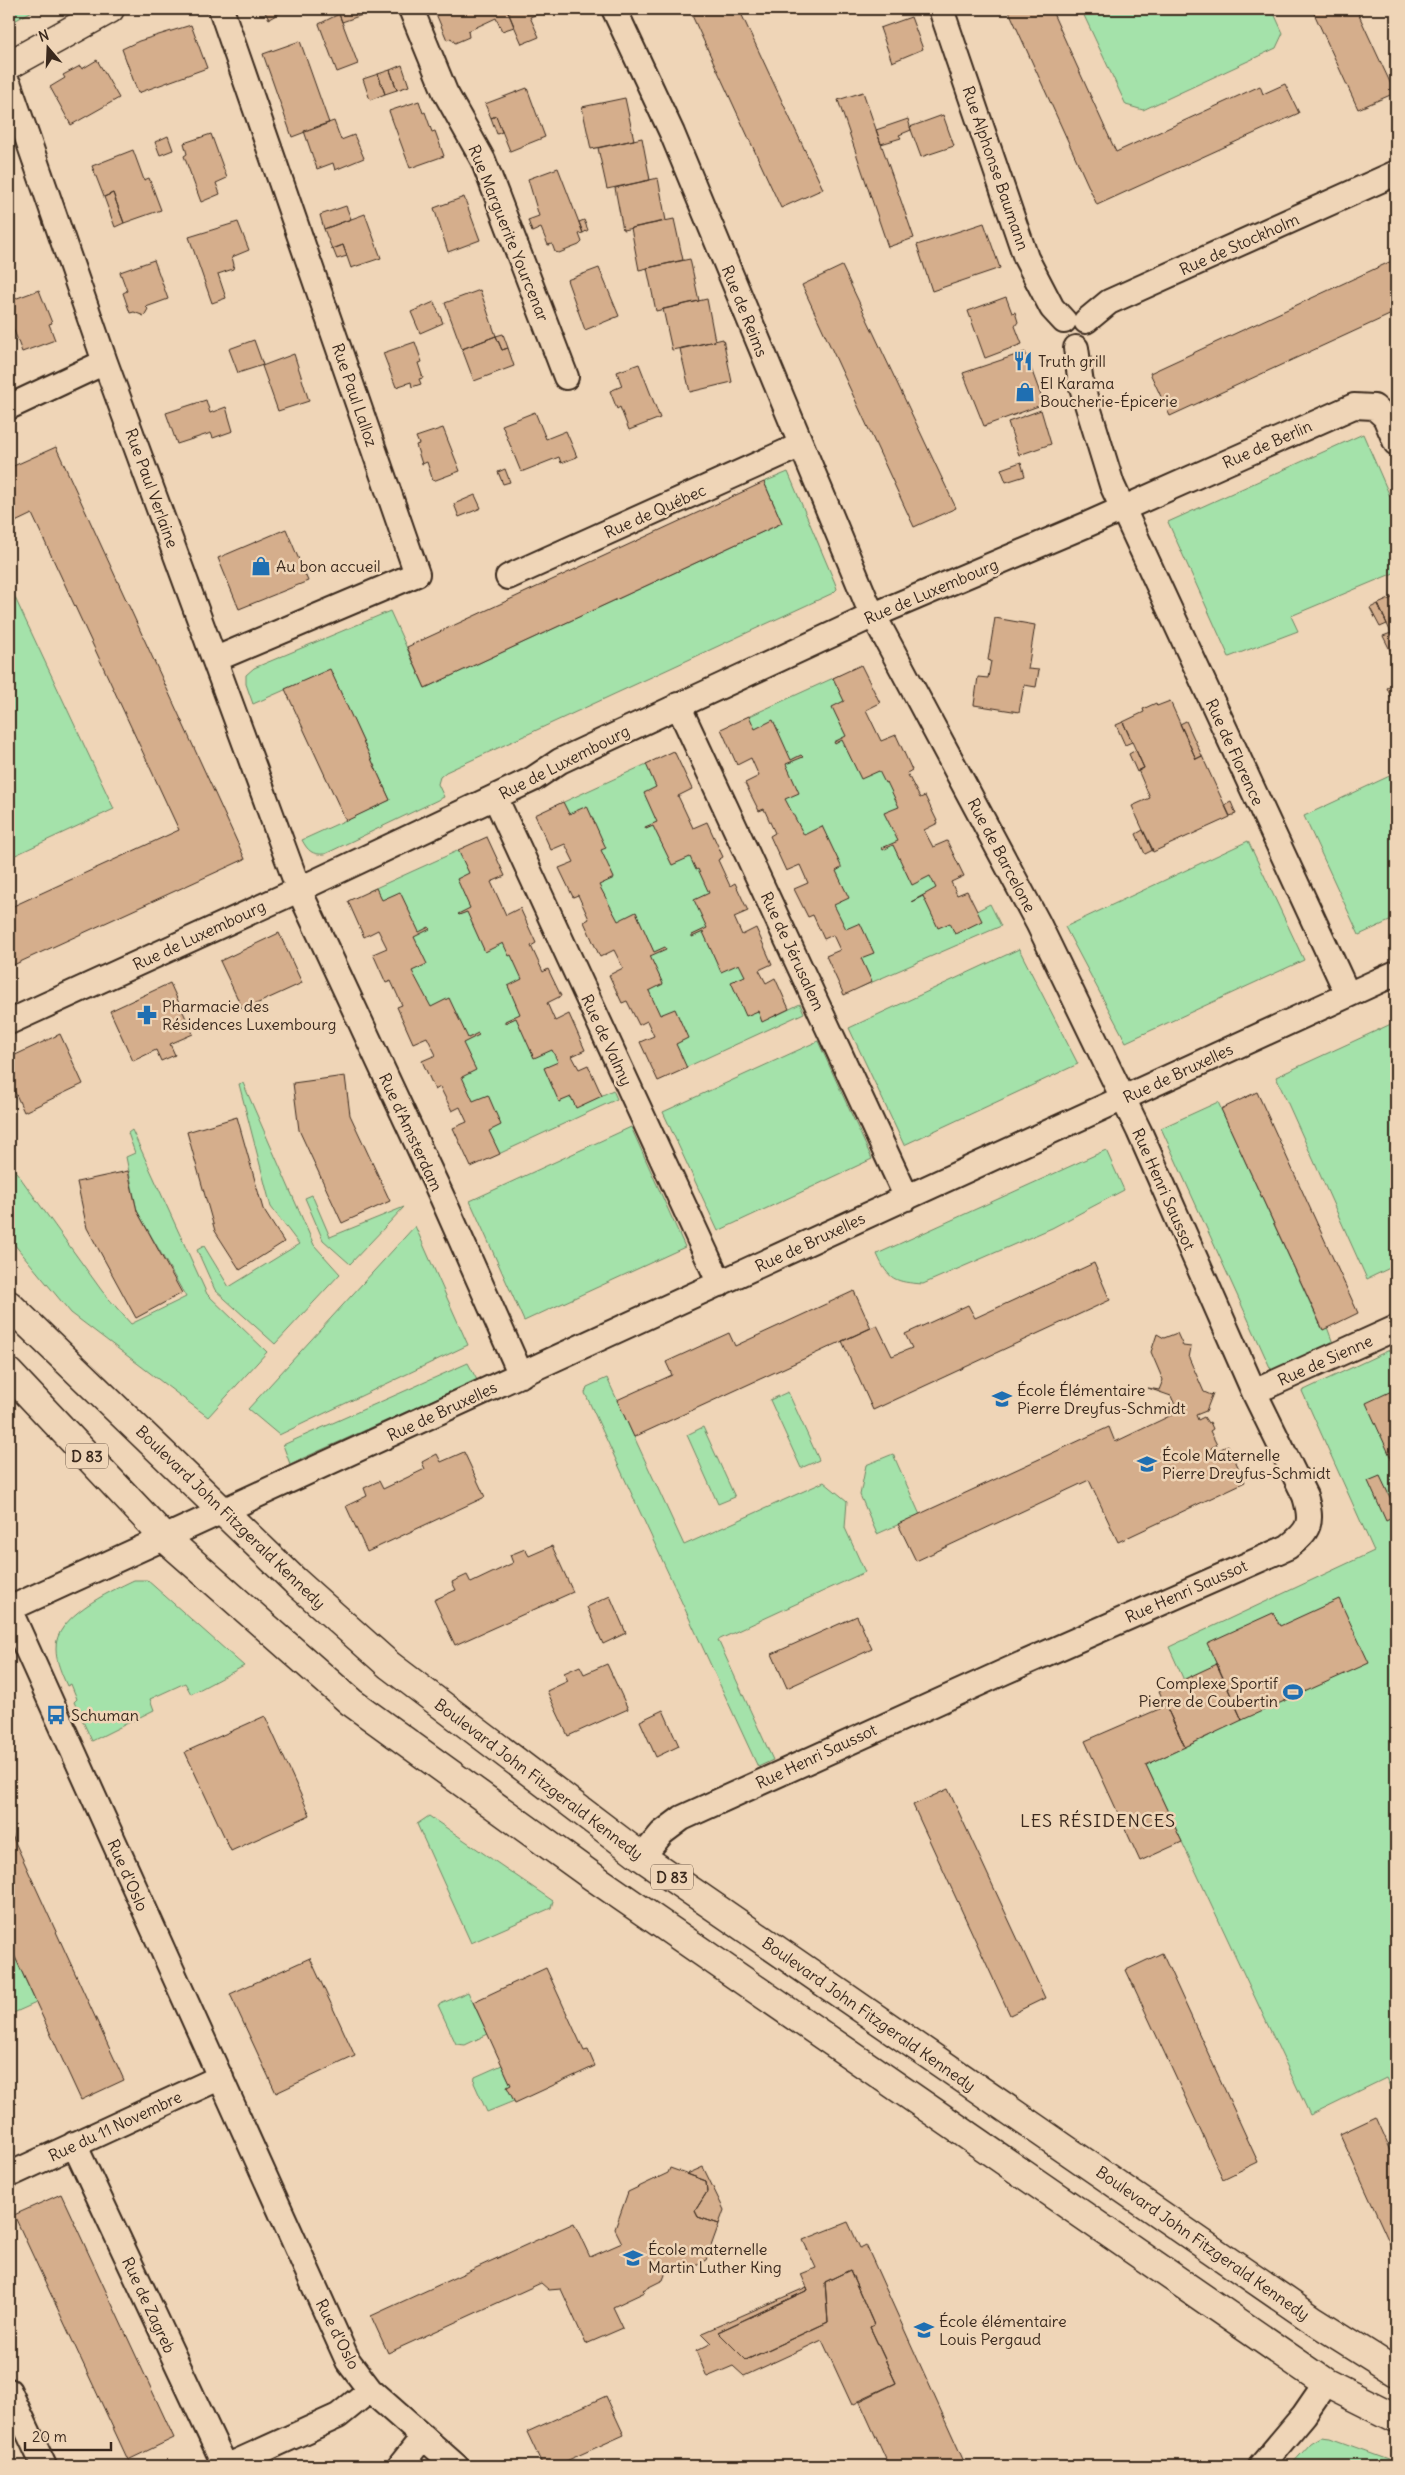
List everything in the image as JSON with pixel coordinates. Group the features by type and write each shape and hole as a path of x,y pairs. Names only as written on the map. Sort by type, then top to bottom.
{"main road":[{"path":"9,65 110,9"},
{"name":"Boulevard John Fitzgerald Kennedy","path":"9,1305 295,1580 389,1665 642,1857 1319,2324 1396,2372"},
{"name":"D 83","path":"9,1373 165,1538 351,1702 589,1874 1326,2383 1396,2418"}],"street":[{"name":"Rue Paul Lalloz","path":"216,659 417,574 221,9"},
{"name":"Rue Marguerite Yourcenar","path":"411,9 445,92 483,160 566,377"},
{"name":"Rue de Reims","path":"614,9 672,133 867,603 874,615"},
{"name":"Rue Alphonse Baumann","path":"941,9 1026,258 1052,308 1075,321"},
{"name":"Rue Paul Verlaine","path":"9,85 105,362 216,659 299,890"},
{"name":"Rue de Stockholm","path":"1075,321 1109,302 1396,173"},
{"path":"1075,321 1060,327 1059,335 1068,347 1076,348 1081,384 1112,485 1123,509"},
{"path":"9,407 105,362"},
{"name":"Rue de Berlin","path":"1123,509 1354,406 1374,407 1385,418 1396,443"},
{"name":"Rue de Québec","path":"508,577 801,445"},
{"name":"Rue de Luxembourg","path":"9,1022 299,890 533,779 560,761 678,705 874,615 1123,509"},
{"name":"Rue de Florence","path":"1123,509 1348,995"},
{"name":"Rue de Barcelone","path":"874,615 1038,923 1123,1098"},
{"name":"Rue de Jérusalem","path":"678,705 907,1198"},
{"name":"Rue de Valmy","path":"495,797 720,1284"},
{"name":"Rue d'Amsterdam","path":"299,890 442,1197 520,1375"},
{"name":"Rue de Bruxelles","path":"9,1609 225,1512 1396,973"},
{"name":"Rue Henri Saussot","path":"642,1857 662,1833 682,1818 1004,1672 1288,1547 1304,1534 1310,1523 1310,1511 1306,1496 1254,1392 1123,1098"},
{"name":"Rue de Sienne","path":"1254,1392 1396,1328"},
{"name":"Rue d'Oslo","path":"9,1609 162,1950 222,2077 348,2361 370,2390 456,2466"},
{"name":"Rue du 11 Novembre","path":"9,2175 222,2077"},
{"name":"Rue de Zagreb","path":"74,2144 225,2466"},
{"path":"1261,2466 1304,2415 1326,2383"},
{"path":"228,2466 338,2416 370,2390"},
{"path":"9,2391 44,2466"},
{"path":"400,2466 423,2437"}],"green space":[{"path":"9,9 36,9 9,24"},
{"path":"1081,9 1272,9 1283,33 1276,48 1143,110 1126,105"},
{"path":"1363,434 1396,510 1396,572 1291,616 1298,631 1229,657 1168,522"},
{"path":"788,472 835,583 837,589 833,593 446,772 440,777 438,784 444,797 325,854 314,853 306,847 302,840 390,800 330,670 253,704 246,684 246,675 254,668 390,611 425,688 782,523 764,482"},
{"path":"9,585 114,809 9,858"},
{"path":"840,675 961,919 990,904 1001,926 861,987 741,720"},
{"path":"653,761 773,1017 800,1004 804,1013 676,1072 555,806"},
{"path":"1396,773 1396,918 1359,935 1304,816"},
{"path":"1248,841 1304,960 1126,1042 1065,927"},
{"path":"466,847 584,1104 613,1090 617,1099 490,1158 369,891"},
{"path":"1019,949 1078,1064 904,1145 849,1028"},
{"path":"1391,1024 1396,1035 1396,1265 1367,1279 1276,1077"},
{"path":"818,1041 872,1159 718,1231 663,1112"},
{"path":"243,1083 314,1245 340,1274 275,1344 215,1290 197,1250 204,1246 229,1287 299,1244 271,1207 239,1084"},
{"path":"1218,1102 1322,1329 1327,1327 1334,1346 1273,1374 1161,1128"},
{"path":"631,1127 685,1247 524,1321 470,1201"},
{"path":"132,1130 207,1294 267,1352 208,1417 71,1313 9,1238 9,1162 102,1291 131,1324 186,1297 137,1211 126,1157 135,1153 128,1133"},
{"path":"1106,1150 1124,1190 1052,1228 923,1284 894,1278 881,1263 877,1254"},
{"path":"312,1195 330,1237 404,1207 350,1264 323,1240 305,1198"},
{"path":"415,1226 468,1345 279,1435 248,1409"},
{"name":"Complexe Sportif Pierre de Coubertin","path":"1396,1347 1396,2099 1386,2078 1310,2115 1146,1765 1209,1736 1169,1647 1374,1551 1302,1391"},
{"path":"468,1363 477,1380 290,1464 283,1445"},
{"path":"607,1378 684,1545 824,1482 847,1501 845,1528 865,1572 718,1640 773,1760 758,1767 585,1393 587,1387"},
{"path":"788,1392 819,1460 801,1468 770,1400"},
{"path":"703,1427 735,1497 718,1504 687,1435"},
{"path":"893,1454 920,1515 877,1534 860,1495 866,1465"},
{"path":"134,1580 147,1580 244,1666 191,1694 185,1683 150,1699 154,1710 92,1741 74,1702 77,1699 71,1684 67,1686 57,1659 58,1637 64,1626 73,1616 85,1607"},
{"path":"429,1816 553,1901 551,1908 471,1943 417,1824"},
{"path":"9,1944 36,2003 9,2015"},
{"path":"468,1992 488,2034 465,2045 456,2044 438,2005"},
{"path":"502,2065 511,2085 508,2087 514,2101 487,2112 474,2083 475,2077"},
{"path":"1321,2437 1330,2438 1396,2462 1396,2466 1290,2466 1311,2443"}],"building":[{"path":"263,9 287,9 269,19"},
{"path":"337,9 379,9 342,22"},
{"path":"434,9 507,9 514,27 502,31 496,18 468,31 469,37 455,43 451,38 447,40"},
{"path":"517,9 551,9 530,17 539,37 522,44 508,12"},
{"path":"689,9 739,9 823,189 781,208"},
{"path":"1008,9 1051,9 1116,152 1260,86 1263,94 1285,84 1299,113 1097,205"},
{"path":"1312,9 1356,9 1395,93 1358,109"},
{"path":"339,14 358,64 337,72 319,24"},
{"path":"911,17 923,49 892,62 880,28"},
{"path":"191,25 207,68 138,93 122,49 139,41"},
{"path":"300,41 329,123 292,137 263,54"},
{"path":"97,60 119,98 71,125 50,87 65,78 63,75 80,66 82,69"},
{"path":"402,65 409,86 397,90 390,70"},
{"path":"390,70 397,90 385,94 378,74"},
{"path":"378,74 385,94 370,100 363,79"},
{"path":"527,88 545,137 510,151 496,116 491,118 485,104"},
{"path":"863,92 914,238 888,247 838,100"},
{"path":"625,98 634,140 591,149 582,107"},
{"path":"419,101 432,132 435,131 444,156 410,168 389,111"},
{"path":"943,115 954,146 921,157 910,127"},
{"path":"496,116 502,132 497,134 491,118"},
{"path":"908,119 911,130 899,135 901,138 881,144 876,130"},
{"path":"334,121 341,140 354,135 364,158 335,170 333,163 317,169 304,131"},
{"path":"211,134 227,178 216,183 220,194 201,202 184,156 187,154 184,143"},
{"path":"168,136 173,150 160,155 155,142"},
{"path":"642,138 650,180 607,189 598,148"},
{"path":"133,150 144,180 149,178 161,210 124,223 113,193 104,197 92,166"},
{"path":"558,168 583,233 579,234 582,242 579,245 559,253 555,252 552,244 548,245 541,228 532,232 528,220 539,216 528,179"},
{"path":"658,178 666,221 623,230 615,188"},
{"path":"113,193 124,223 115,227 104,197"},
{"path":"464,197 480,240 448,252 434,208"},
{"path":"346,206 351,219 324,229 320,215"},
{"path":"365,214 381,258 351,268 343,245 332,249 324,229"},
{"path":"674,219 683,260 639,270 631,228"},
{"path":"584,220 588,230 583,233 579,222"},
{"path":"238,222 249,250 232,257 233,269 218,274 226,298 212,303 189,237"},
{"path":"984,223 1000,268 932,291 917,245"},
{"path":"343,245 347,256 337,259 333,249"},
{"path":"690,259 699,301 656,311 647,268"},
{"path":"1396,259 1396,312 1170,416 1150,373"},
{"path":"154,260 168,299 146,307 148,309 144,316 134,312 130,313 123,293 127,291 120,272"},
{"path":"842,266 956,508 914,527 802,285"},
{"path":"599,268 619,316 585,330 567,280"},
{"path":"39,290 52,323 49,324 55,340 22,352 9,317 9,301"},
{"path":"480,290 496,336 462,349 445,303"},
{"path":"1006,297 1012,313 1015,312 1018,322 1015,326 1022,344 985,358 968,311"},
{"path":"707,299 715,341 672,350 663,309"},
{"path":"434,302 443,323 420,333 411,312"},
{"path":"503,334 508,348 502,350 496,336"},
{"path":"496,336 502,350 508,348 514,366 474,381 462,349"},
{"path":"723,339 732,382 690,392 680,349"},
{"path":"254,340 263,365 238,373 229,349"},
{"path":"415,342 422,362 418,363 423,378 419,379 421,384 412,387 411,382 396,387 383,353"},
{"path":"1025,352 1044,404 984,426 963,373"},
{"path":"294,354 309,401 278,411 262,366"},
{"path":"639,364 660,418 629,430 620,407 617,409 610,391 622,386 617,372"},
{"path":"206,400 210,413 226,407 233,431 213,438 211,433 177,444 166,413"},
{"path":"1041,410 1051,444 1019,455 1008,422"},
{"path":"535,412 546,439 566,431 577,457 561,463 559,457 521,472 502,425"},
{"path":"443,428 460,471 433,481 427,462 422,464 416,445 419,444 416,437"},
{"path":"56,447 245,859 9,967 9,908 179,830 32,514 9,525 9,468"},
{"path":"1021,462 1025,476 1006,482 1001,469"},
{"path":"505,469 510,482 503,484 498,472"},
{"path":"764,482 782,523 425,688 407,647"},
{"path":"475,495 481,508 459,517 454,504"},
{"name":"Au bon accueil","path":"286,529 308,581 239,609 218,558"},
{"path":"1396,596 1396,644 1378,604"},
{"path":"1378,604 1387,624 1380,627 1370,608"},
{"path":"995,618 1035,625 1028,669 1039,670 1036,687 1024,685 1019,712 974,705 978,677 988,678 991,661 988,660"},
{"path":"1391,633 1396,644 1396,651 1392,654 1383,636"},
{"path":"861,665 880,703 866,710 881,741 896,735 912,770 907,773 920,798 925,796 938,823 924,830 933,847 947,841 964,876 951,882 957,895 967,891 982,921 955,934 950,923 938,928 923,896 911,902 936,888 930,876 912,885 893,845 883,850 882,848 898,841 884,813 899,807 887,782 885,783 879,771 861,779 842,740 835,744 834,742 846,736 832,707 844,701 833,678"},
{"path":"330,669 390,800 346,821 285,689"},
{"path":"1396,684 1396,708 1387,688"},
{"path":"1170,701 1196,759 1202,756 1230,817 1153,852 1132,806 1150,798 1138,770 1144,768 1123,722 1144,712 1143,709 1156,703 1157,706"},
{"path":"749,716 755,729 773,720 791,760 801,755 803,757 786,764 799,793 785,799 804,835 822,826 841,866 836,871 849,898 834,905 846,929 860,923 874,953 861,958 872,982 844,995 826,956 840,950 833,935 824,939 813,915 808,917 794,889 808,883 800,865 786,871 770,836 775,833 764,809 759,811 745,783 759,776 751,758 737,765 721,729"},
{"path":"1186,721 1202,756 1196,759 1180,724"},
{"path":"1123,722 1132,742 1125,745 1116,725"},
{"path":"1136,750 1144,768 1137,772 1129,754"},
{"path":"674,751 692,789 678,796 693,828 707,822 723,857 718,860 730,886 735,883 748,911 734,917 742,935 756,928 772,964 759,970 766,983 775,978 789,1009 762,1022 758,1011 746,1016 731,982 745,976 739,964 721,972 703,932 692,937 692,935 707,928 694,900 709,893 698,869 696,870 690,857 672,865 653,826 646,829 645,827 657,822 644,793 656,787 646,764"},
{"path":"563,802 569,814 587,806 606,848 601,850 614,878 599,885 618,921 636,912 654,952 665,947 666,949 650,956 663,984 649,991 660,1015 675,1009 688,1038 676,1044 687,1068 658,1081 640,1042 654,1036 647,1021 639,1025 627,1001 622,1003 609,975 623,968 614,950 600,957 584,922 589,919 578,895 573,897 559,868 574,862 565,844 551,850 535,815"},
{"path":"1231,802 1236,814 1230,816 1225,805"},
{"path":"1143,830 1153,850 1145,854 1136,834"},
{"path":"487,837 505,876 491,882 506,915 520,908 536,943 531,946 543,972 548,969 561,996 547,1003 555,1021 569,1014 585,1050 572,1056 579,1069 588,1065 602,1096 576,1108 571,1097 559,1102 544,1068 558,1062 552,1050 534,1058 516,1018 505,1023 505,1021 520,1014 508,986 522,979 511,955 509,956 503,943 485,952 467,912 458,914 470,908 457,879 469,873 458,850"},
{"path":"376,888 382,900 400,892 419,932 429,927 430,929 414,937 427,964 412,971 431,1007 449,998 468,1038 478,1033 479,1035 463,1043 476,1070 462,1077 473,1101 488,1095 501,1125 489,1131 500,1154 471,1167 453,1128 467,1122 460,1107 452,1111 440,1087 435,1090 422,1061 436,1055 427,1037 413,1043 397,1007 402,1005 391,981 386,983 373,954 387,948 378,930 364,937 348,901"},
{"path":"279,933 302,983 243,1010 220,961"},
{"path":"170,983 193,1034 170,1044 175,1055 161,1061 156,1050 133,1061 110,1011"},
{"path":"60,1034 83,1084 24,1112 9,1079 9,1058"},
{"path":"345,1076 350,1115 390,1201 342,1223 299,1130 293,1083"},
{"path":"1257,1092 1358,1313 1323,1330 1221,1109"},
{"path":"237,1117 263,1209 284,1242 240,1270 215,1231 187,1132"},
{"path":"128,1171 137,1211 182,1293 136,1318 87,1228 77,1182"},
{"path":"1094,1263 1110,1300 873,1410 842,1341 877,1325 892,1356 912,1348 905,1334 968,1305 975,1318"},
{"path":"854,1291 871,1328 634,1437 617,1400 672,1375 666,1362 729,1333 735,1346"},
{"path":"1177,1333 1183,1346 1191,1347 1189,1358 1204,1392 1211,1395 1213,1393 1206,1411 1196,1415 1198,1420 1204,1417 1208,1423 1210,1422 1213,1429 1210,1431 1217,1445 1211,1448 1214,1453 1228,1445 1245,1482 1118,1542 1089,1480 916,1561 898,1524 1109,1427 1115,1442 1178,1412 1171,1396 1148,1388 1159,1390 1163,1380 1151,1352 1157,1334 1164,1338"},
{"path":"1396,1389 1396,1469 1366,1403"},
{"path":"464,1452 485,1497 367,1552 346,1506 367,1496 364,1488 379,1481 383,1489 425,1469 422,1462 437,1454 441,1462"},
{"path":"1380,1476 1396,1510 1396,1516 1386,1521 1368,1481"},
{"path":"552,1546 573,1592 455,1645 434,1600 456,1590 452,1582 467,1575 471,1583 513,1563 510,1555 525,1549 529,1556"},
{"path":"610,1596 626,1633 603,1644 587,1607"},
{"path":"1339,1599 1369,1663 1242,1720 1207,1643 1273,1613 1280,1626"},
{"path":"857,1616 872,1649 787,1688 772,1654"},
{"path":"607,1664 628,1709 568,1736 547,1691 568,1681 564,1673 580,1666 584,1674"},
{"path":"1217,1664 1242,1720 1185,1747 1159,1691"},
{"path":"1166,1706 1185,1747 1146,1765 1182,1842 1140,1861 1085,1741"},
{"path":"663,1710 679,1746 656,1757 640,1721"},
{"path":"265,1716 310,1815 231,1851 185,1752"},
{"path":"948,1789 1045,1998 1010,2015 913,1805"},
{"path":"9,1829 124,2080 81,2100 9,1944"},
{"path":"1162,1953 1258,2162 1223,2179 1126,1970"},
{"path":"310,1958 355,2056 276,2093 230,1994"},
{"path":"546,1968 584,2051 588,2050 595,2066 515,2103 507,2087 511,2085 473,2002"},
{"path":"1376,2117 1396,2162 1396,2257 1340,2134"},
{"path":"703,2167 724,2210 719,2224 698,2217 695,2211 707,2192 706,2181 687,2174"},
{"path":"670,2168 706,2181 707,2192 695,2211 698,2217 719,2224 706,2260 687,2269 684,2264 666,2272 663,2280 643,2290 645,2292 613,2307 623,2328 586,2344 561,2289 549,2290 541,2283 388,2353 371,2316 574,2223 590,2257 622,2243 615,2229 628,2192 668,2173"},
{"path":"61,2194 174,2438 128,2460 14,2215"},
{"path":"848,2222 860,2248 866,2245 966,2466 889,2466 859,2400 896,2383 870,2327 874,2325 850,2270 825,2282 828,2322 746,2360 718,2332 808,2290 801,2274 816,2268 803,2240"},
{"path":"850,2270 874,2325 870,2327 896,2383 852,2405 822,2340 744,2376 733,2366 707,2377 696,2351 712,2343 702,2333 807,2287 808,2290 718,2332 746,2360 828,2322 825,2282"},
{"path":"606,2396 624,2435 555,2466 543,2466 527,2432"}],"place":[{"name":"Truth grill","path":"1023,361"},
{"name":"El Karama Boucherie-Épicerie","path":"1025,392"},
{"name":"Au bon accueil","path":"261,566"},
{"name":"Pharmacie des Résidences Luxembourg","path":"147,1015"},
{"name":"École Élémentaire Pierre Dreyfus-Schmidt","path":"1002,1399"},
{"name":"École Maternelle Pierre Dreyfus-Schmidt","path":"1147,1464"},
{"name":"Complexe Sportif Pierre de Coubertin","path":"1293,1692"},
{"name":"Schuman","path":"56,1715"},
{"name":"École maternelle Martin Luther King","path":"633,2258"},
{"name":"École élémentaire Louis Pergaud","path":"924,2330"}],"district":[{"name":"LES RÉSIDENCES","path":"1098,1820"}]}
